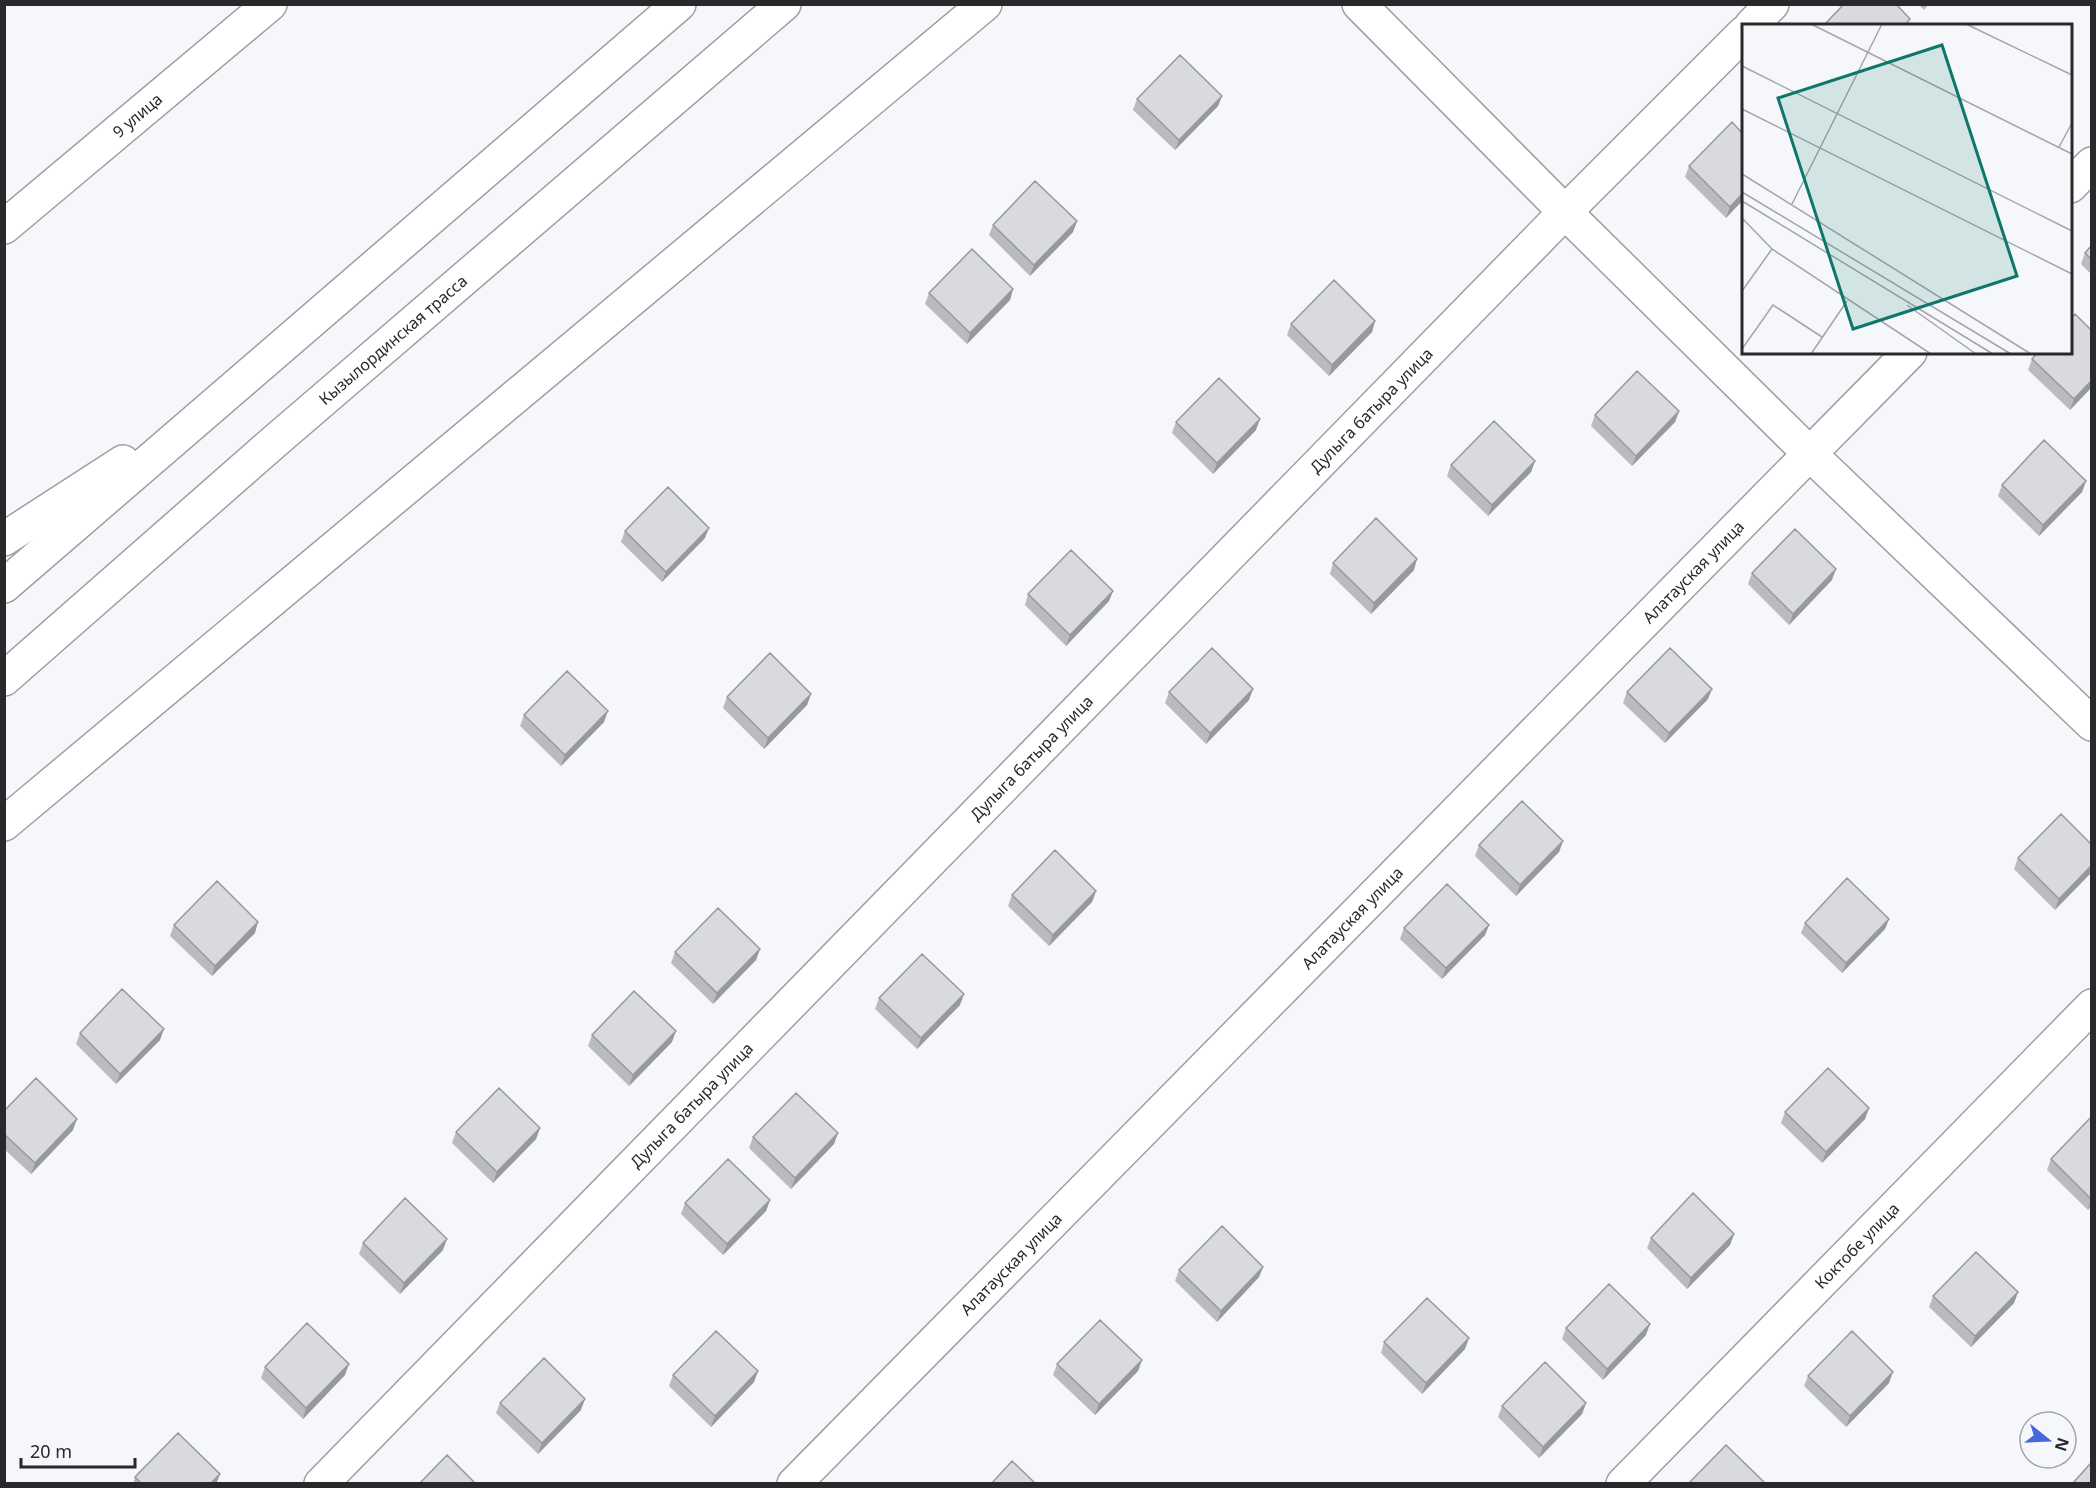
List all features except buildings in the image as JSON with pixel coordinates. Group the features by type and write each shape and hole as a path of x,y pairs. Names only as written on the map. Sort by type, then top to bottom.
{"main road":[{"path":"4,586 679,4"},
{"name":"Кызылординская трасса","path":"4,679 274,442 784,4"},
{"path":"4,824 985,4"},
{"path":"1359,4 1565,212 1811,454 2091,724"},
{"path":"1753,24 1772,4"},
{"name":"9 улица","path":"4,227 252,10"},
{"name":"Дулыга батыра улица","path":"321,1484 1565,212 1742,34"},
{"path":"2072,184 2091,164"},
{"name":"Алатауская улица","path":"794,1484 1908,354"},
{"path":"4,539 233,390"},
{"name":"Коктобе улица","path":"1623,1484 2091,1006"}]}
